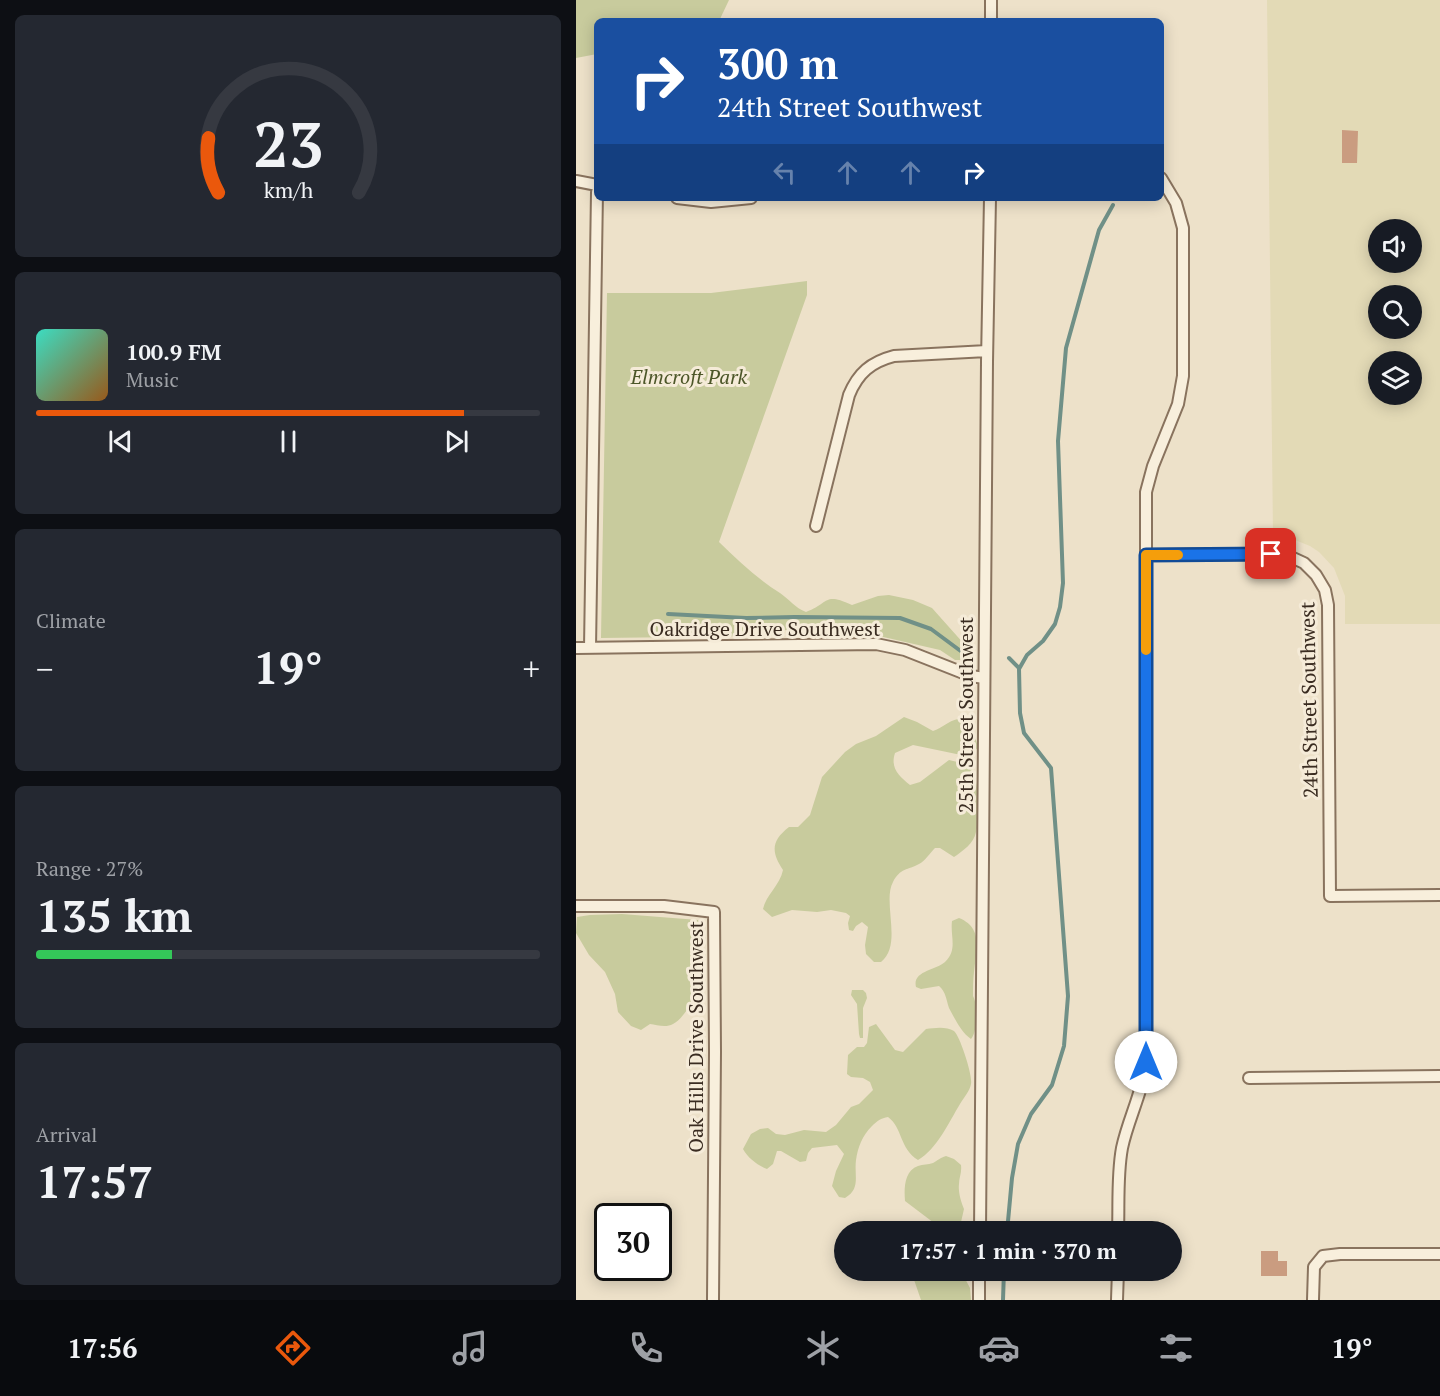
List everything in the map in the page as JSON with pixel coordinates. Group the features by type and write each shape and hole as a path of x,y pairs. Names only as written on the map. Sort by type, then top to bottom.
{"street":[{"path":"991,0 991,18"},
{"path":"576,181 594,184"},
{"path":"1118,1221 1120,1159 1146,1062 1145,500 1147,484 1178,404 1184,367 1183,228 1176,203 1164,183"},
{"path":"590,648 597,201"},
{"path":"702,201 721,201"},
{"name":"25th Street Southwest","path":"980,1221 990,201"},
{"path":"816,526 849,395 855,381 867,368 894,356 987,351"},
{"name":"24th Street Southwest","path":"1146,555 1282,555 1304,563 1321,582 1328,605 1330,896 1440,895"},
{"name":"Oakridge Drive Southwest","path":"576,648 876,644 905,650 971,676 984,678"},
{"name":"Oak Hills Drive Southwest","path":"576,906 664,906 714,912 712,1300"},
{"path":"1249,1078 1440,1076"},
{"path":"1312,1300 1314,1267 1323,1257 1340,1254 1440,1254"},
{"path":"979,1300 980,1281"},
{"path":"1117,1300 1118,1281"}],"shaded area":[{"path":"1267,0 1440,0 1440,624 1345,624 1345,596 1334,568 1319,552 1290,538 1273,535"}],"green space":[{"path":"576,0 729,0 720,18 594,18 594,55 576,58"},
{"name":"Elmcroft Park","path":"807,281 807,295 719,542 756,576 806,612 831,599 852,605 878,596 889,595 913,600 932,608 965,645 963,660 955,660 940,650 853,630 845,633 819,627 795,626 772,636 601,638 607,293 711,293"},
{"path":"904,717 933,731 958,719 971,731 978,748 966,756 913,745 895,753 894,763 899,775 910,785 920,782 949,760 970,765 977,788 978,825 971,843 954,857 940,848 935,848 921,863 901,872 896,877 890,890 891,945 881,962 874,962 866,954 868,927 862,922 853,931 849,930 850,916 846,913 831,910 817,912 792,910 772,917 763,909 783,870 776,858 776,842 789,827 798,827 810,815 822,777 845,752 856,744 876,736"},
{"path":"622,914 698,920 704,933 696,953 700,976 699,985 687,1010 673,1024 664,1026 650,1024 641,1030 631,1026 618,1012 615,994 605,972 589,955 576,933 577,917"},
{"path":"959,918 972,928 977,941 973,978 976,1018 975,1030 971,1039 956,1021 939,986 921,989 916,987 921,974 941,965 949,957 952,948 952,921"},
{"path":"852,990 863,990 866,993 867,998 863,1008 863,1038 860,1038 859,1034 857,1004 851,995"},
{"path":"876,1024 895,1050 903,1052 926,1029 947,1028 957,1034 966,1056 971,1080 970,1087 942,1135 931,1149 918,1160 907,1150 893,1122 888,1117 879,1120 861,1142 856,1160 855,1186 845,1198 839,1197 832,1186 844,1154 837,1145 812,1148 806,1161 800,1162 777,1151 773,1164 767,1169 750,1158 743,1149 751,1134 760,1129 768,1128 776,1134 785,1135 804,1130 826,1132 836,1125 851,1107 859,1104 873,1090 870,1082 847,1074 848,1055 857,1047 864,1047 867,1043 869,1027"},
{"path":"946,1156 961,1165 959,1190 964,1209 961,1221 931,1221 905,1201 907,1176 913,1168 933,1163"},
{"path":"914,1281 966,1281 970,1288 971,1300 921,1300"}],"building":[{"path":"1342,130 1358,131 1357,163 1342,163"},
{"path":"1261,1251 1278,1251 1278,1261 1287,1261 1287,1276 1261,1276"}],"waterway":[{"path":"1008,1221 1018,1144 1031,1114 1052,1085 1064,1046 1068,996 1051,768 1024,733 1020,713 1019,669 1027,655 1043,641 1055,624 1060,607 1063,583 1058,441 1066,348 1099,230 1113,205"},
{"path":"668,614 746,618 900,618 931,629 962,652"},
{"path":"1009,658 1019,668"},
{"path":"1003,1300 1004,1281"}],"slow traffic":[{"path":"1146,650 1146,555 1178,555"}],"route":[{"path":"1146,1062 1146,555 1271,554"}]}
